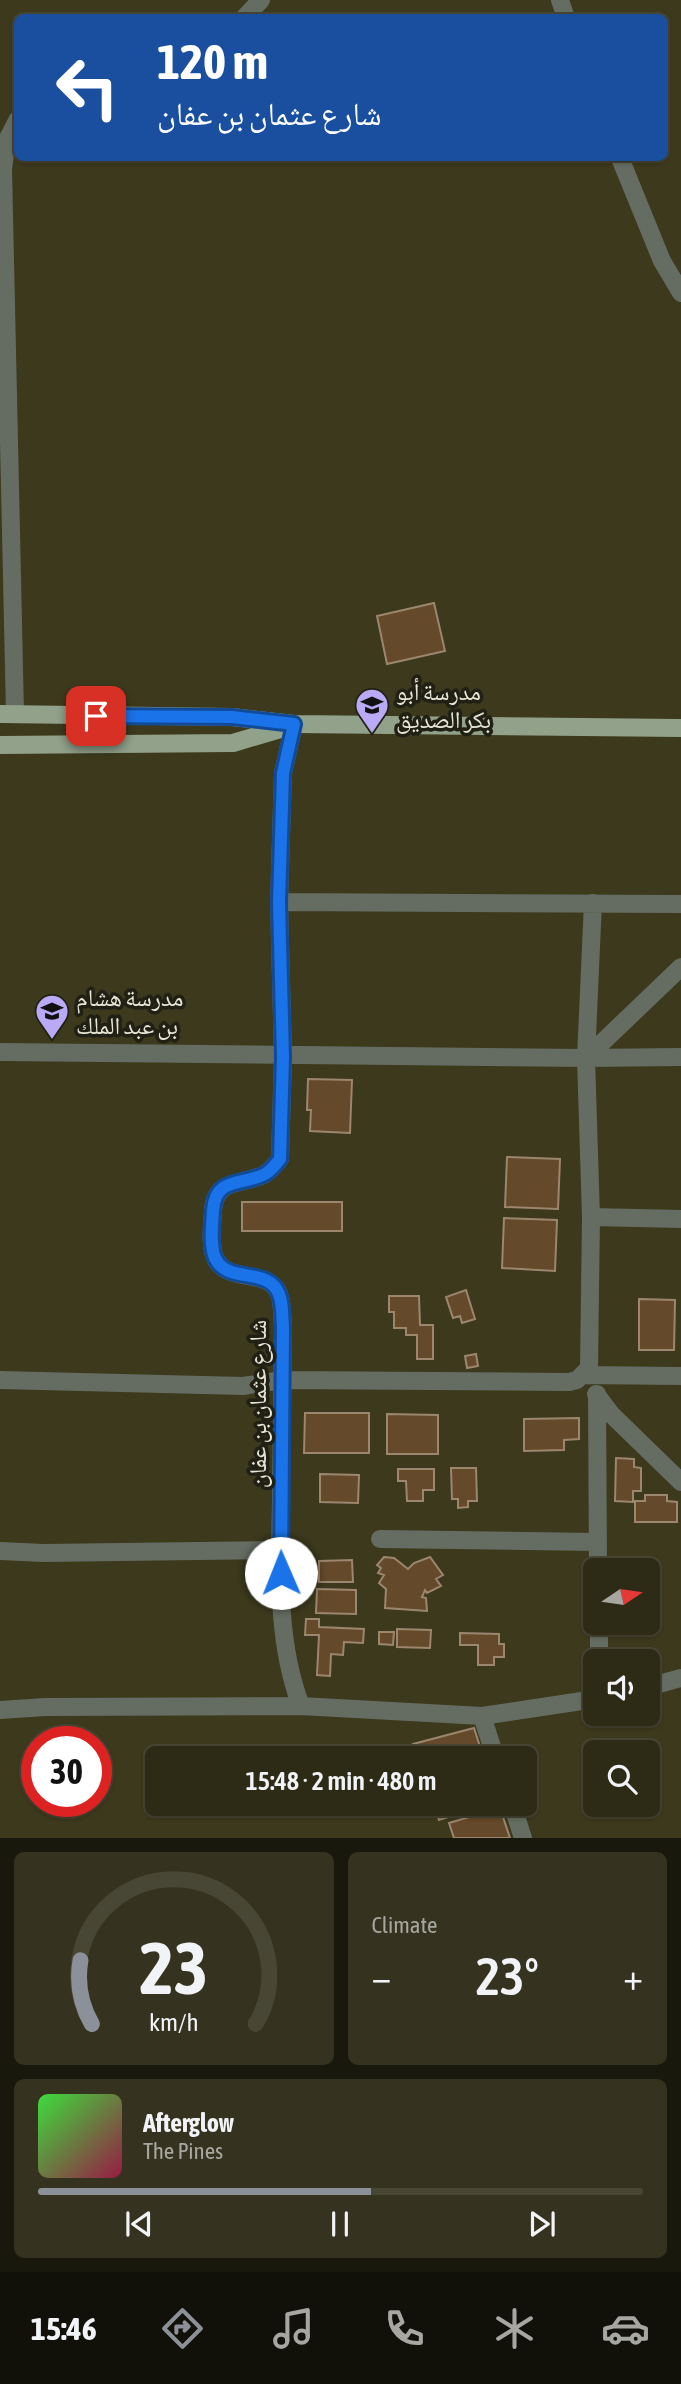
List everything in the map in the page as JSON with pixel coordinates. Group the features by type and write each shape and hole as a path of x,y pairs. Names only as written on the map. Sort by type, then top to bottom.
{"main road":[{"path":"7,714 232,717 294,724 681,726"},
{"path":"0,745 233,743 294,724"}],"street":[{"path":"248,14 261,0"},
{"path":"7,714 2,166 7,140 14,127"},
{"path":"621,161 662,261 681,293"},
{"path":"283,1057 279,902 283,773 294,724"},
{"path":"279,902 681,904"},
{"path":"584,1375 589,1368 591,1217 586,1058 593,903"},
{"path":"586,1058 681,967"},
{"path":"0,1052 283,1057 681,1057"},
{"name":"شارع عثمان بن عفان","path":"283,1057 280,1159 264,1174 222,1187 216,1195 213,1207 213,1248 219,1265 226,1272 263,1279 278,1290 281,1297 283,1327 280,1550 288,1667 300,1706"},
{"path":"591,1217 681,1219"},
{"path":"584,1375 611,1414 681,1482"},
{"path":"0,1380 243,1385 282,1380 569,1382 584,1375 681,1376"},
{"path":"597,1394 598,1558"},
{"path":"380,1539 598,1542"},
{"path":"0,1551 43,1553 280,1550"},
{"path":"660,1684 681,1678"},
{"path":"0,1710 45,1707 300,1706 482,1716 583,1701"},
{"path":"482,1716 492,1746"},
{"path":"516,1816 523,1838"}],"building":[{"path":"434,603 445,651 387,664 377,616"},
{"path":"308,1079 352,1080 350,1133 310,1131 311,1110 307,1110"},
{"path":"507,1157 560,1159 558,1209 505,1207"},
{"path":"242,1202 342,1202 342,1231 242,1231"},
{"path":"504,1218 557,1220 555,1271 502,1268"},
{"path":"466,1290 475,1319 462,1323 460,1316 453,1318 446,1297"},
{"path":"389,1296 419,1296 420,1325 433,1325 433,1359 417,1359 417,1335 406,1335 406,1328 394,1328 394,1312 389,1312"},
{"path":"639,1299 675,1300 674,1350 639,1350"},
{"path":"476,1354 478,1366 467,1368 465,1356"},
{"path":"305,1413 369,1413 369,1453 304,1453"},
{"path":"387,1414 438,1415 438,1454 387,1454"},
{"path":"579,1418 579,1439 564,1440 564,1450 524,1451 524,1419"},
{"path":"616,1458 634,1459 634,1467 641,1468 641,1491 633,1491 633,1502 615,1501"},
{"path":"451,1468 476,1468 477,1501 468,1501 468,1507 458,1508 458,1499 452,1499"},
{"path":"398,1469 434,1469 434,1490 423,1490 423,1501 407,1501 406,1481 398,1481"},
{"path":"320,1474 359,1475 358,1503 320,1502"},
{"path":"645,1495 667,1495 667,1501 677,1502 677,1522 635,1522 635,1501 645,1501"},
{"path":"384,1557 394,1558 408,1569 414,1563 430,1557 443,1575 436,1579 441,1586 427,1593 425,1590 422,1597 426,1598 427,1611 385,1608 386,1589 379,1583 384,1575 378,1573 381,1568 377,1565"},
{"path":"352,1560 353,1582 319,1582 319,1561"},
{"path":"317,1589 356,1590 356,1614 316,1613"},
{"path":"306,1619 319,1619 319,1627 364,1629 363,1643 344,1642 343,1655 331,1654 330,1676 317,1675 319,1635 305,1635"},
{"path":"397,1629 431,1630 430,1648 397,1647"},
{"path":"379,1632 394,1632 393,1645 379,1644"},
{"path":"460,1633 499,1634 499,1644 504,1644 504,1657 494,1657 494,1665 478,1665 478,1645 460,1645"},
{"path":"474,1728 480,1746 414,1746 413,1744"},
{"path":"473,1816 503,1816 510,1838 454,1838 449,1823"}],"place":[{"name":"مدرسة أبو بكر الصديق","path":"372,735"},
{"name":"مدرسة هشام بن عبد الملك","path":"52,1041"}],"route":[{"path":"96,716 232,717 294,724 283,773 279,902 283,1057 280,1159 264,1174 222,1187 216,1195 213,1207 213,1248 219,1265 226,1272 267,1281 278,1290 281,1297 281,1573"}]}
